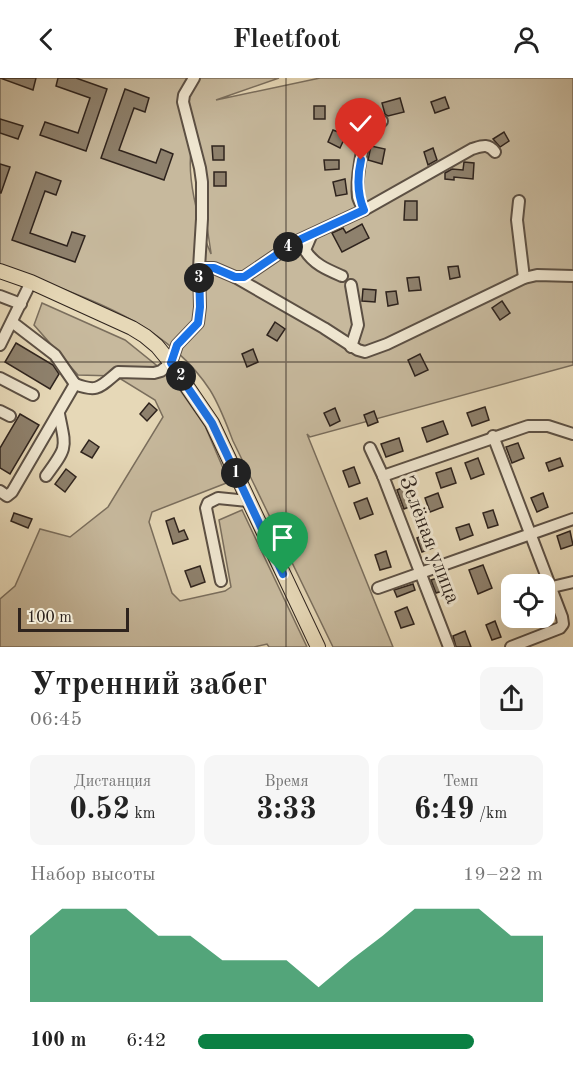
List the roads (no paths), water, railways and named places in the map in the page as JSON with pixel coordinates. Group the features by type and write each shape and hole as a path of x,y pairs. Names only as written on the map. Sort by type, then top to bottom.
{"main road":[{"path":"0,271 31,282 132,328 157,346 212,423 318,647"}],"lane":[{"path":"12,322 55,355 75,384 91,390 99,388 118,372 154,373 161,371 171,363 177,345 198,323 201,299 199,268 202,182 183,102 184,95 194,78"},
{"path":"364,210 358,198 359,166 367,137 371,130 382,121"},
{"path":"235,277 249,275 291,245 364,210 472,149 485,145 495,152"},
{"path":"519,201 517,220 524,278"},
{"path":"311,236 305,250 308,256 321,267 342,276"},
{"path":"199,268 214,268 235,277 324,328 351,347 365,352 387,345 524,278 537,275 573,276"},
{"path":"0,345 3,334 12,322 31,282"},
{"path":"351,285 358,325 351,347"},
{"path":"0,296 21,304"},
{"path":"0,378 33,395"},
{"path":"2,497 12,492 75,384"},
{"path":"46,476 63,453 65,444 59,414"},
{"path":"383,476 493,436 528,426 538,425 573,434"},
{"path":"493,436 547,574"},
{"name":"Зелёная улица","path":"370,448 449,647"},
{"path":"221,581 206,508 208,503 218,498 248,501"},
{"path":"378,588 573,519"},
{"path":"555,585 573,582"},
{"path":"511,647 560,628 562,617 555,595"}]}
